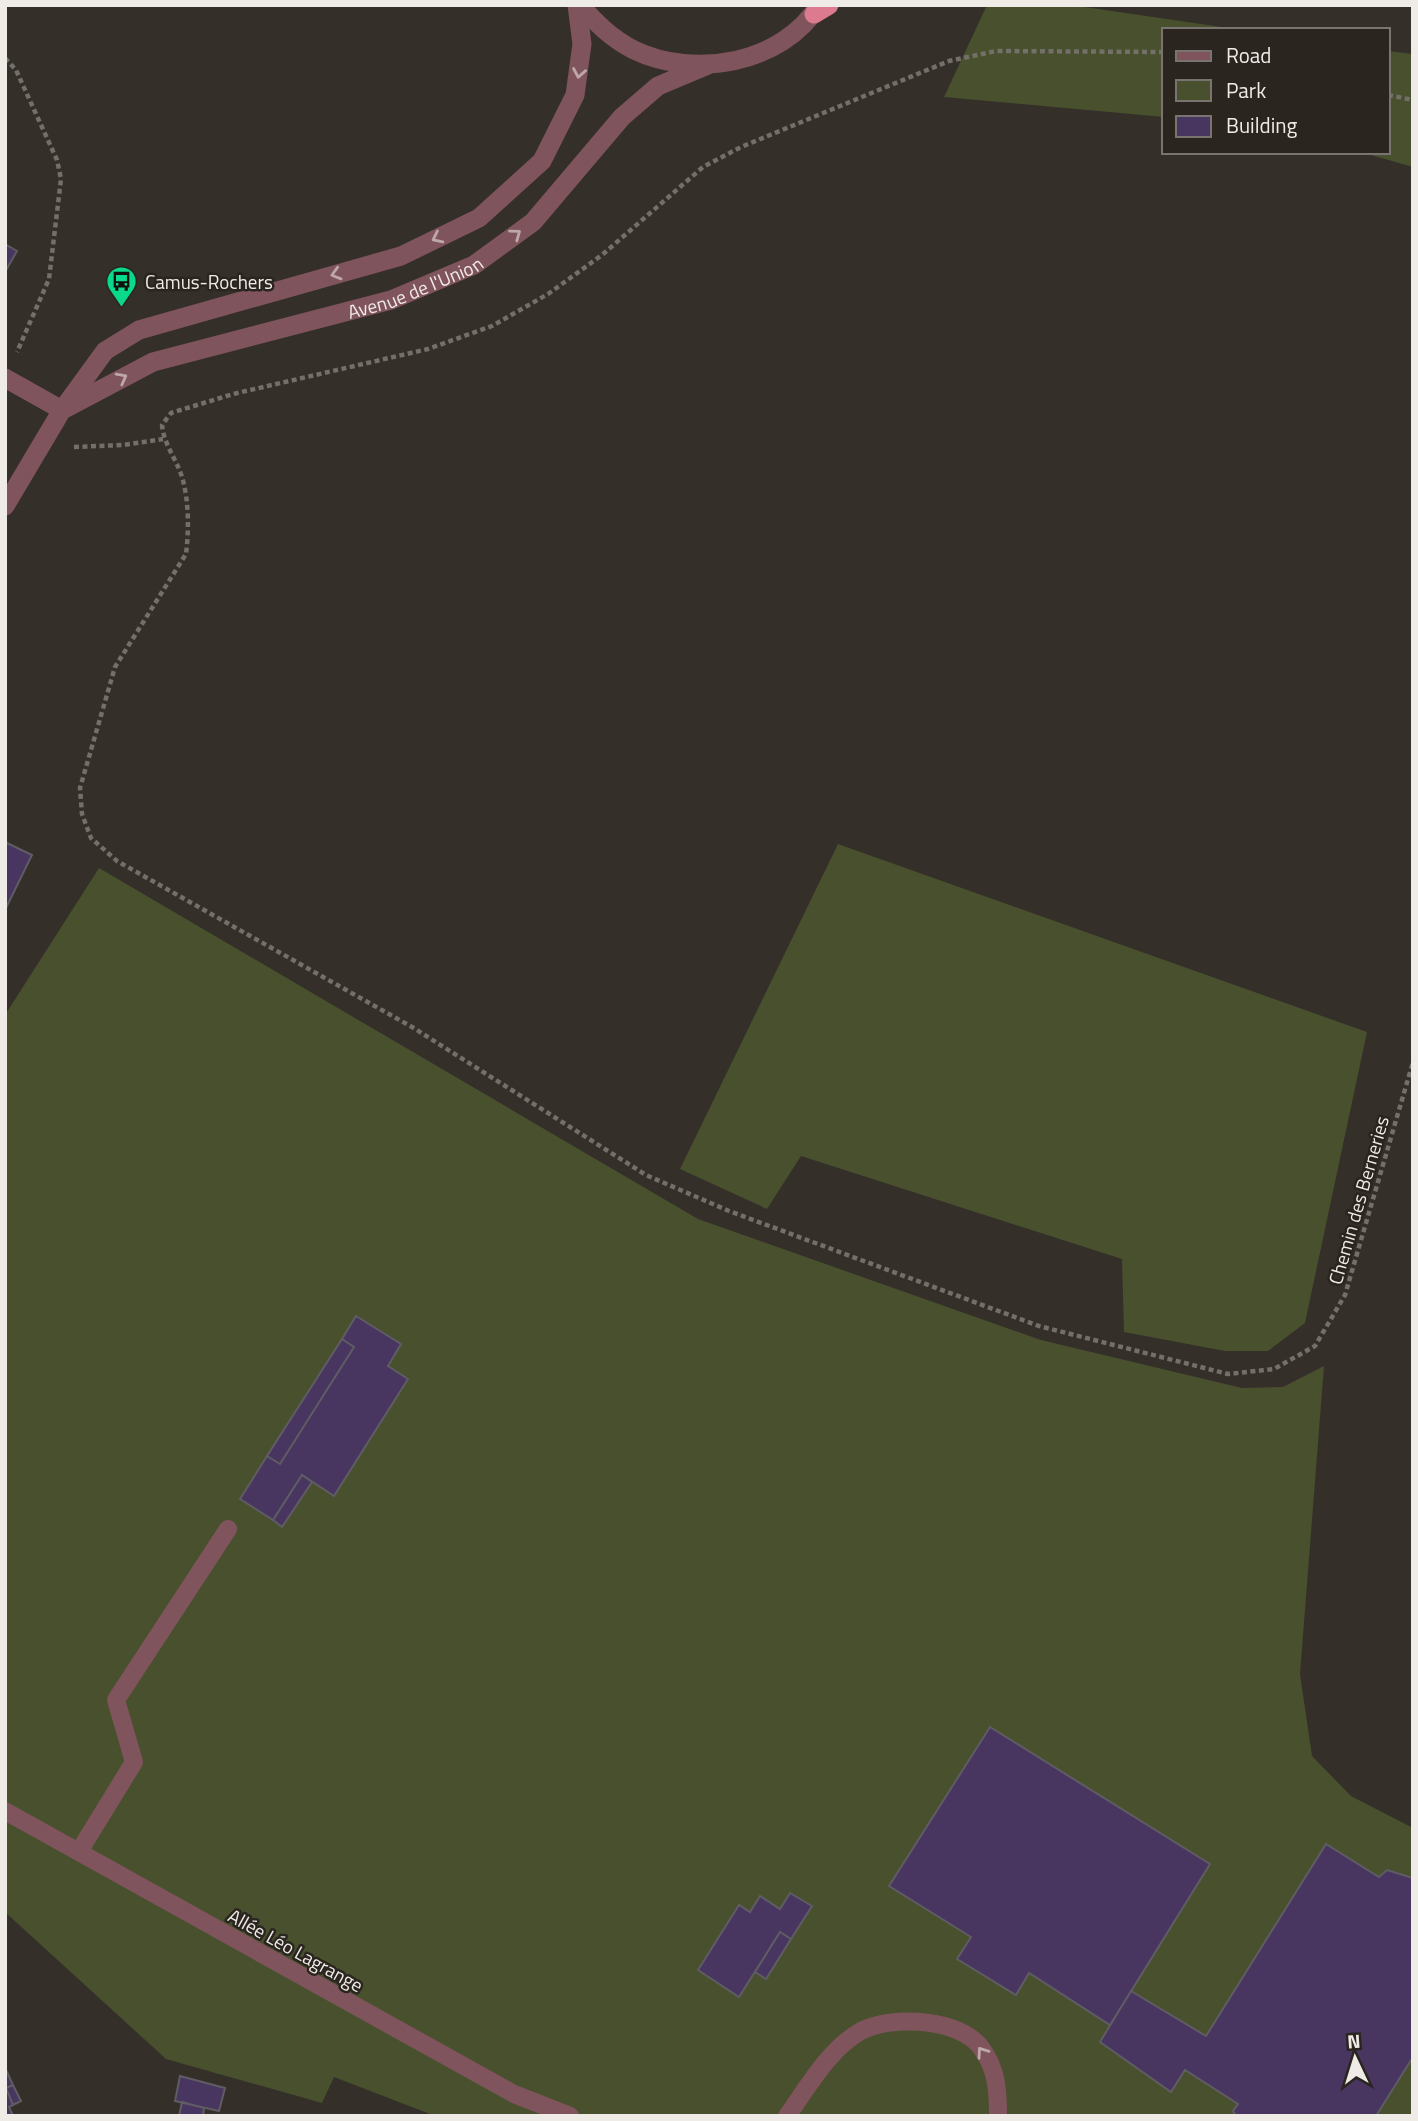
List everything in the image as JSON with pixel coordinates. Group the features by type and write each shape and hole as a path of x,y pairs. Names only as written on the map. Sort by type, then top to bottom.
{"street":[{"path":"578,5 602,30 634,50 670,63 708,65 748,58 783,41 821,8"},
{"name":"Avenue de l'Union","path":"5,506 62,410 105,351 139,330 401,256 479,218 542,161 575,95 582,44 578,5"},
{"name":"Avenue de l'Union","path":"62,410 153,362 391,300 474,265 533,222 621,117 658,86 708,65"},
{"path":"5,378 62,410"}],"lane":[{"path":"80,1850 134,1762 116,1700 228,1529"},
{"name":"Allée Léo Lagrange","path":"5,1811 80,1850 246,1948 514,2094 570,2116"},
{"path":"787,2116 835,2051 862,2030 900,2019 952,2027 981,2047 998,2082 998,2116"}],"path":[{"path":"40,448 123,445 163,439 162,425 172,412 233,394 428,349 492,327 548,294 601,255 703,167 741,147 949,61 996,51 1162,52"},
{"path":"5,58 21,81 57,160 61,179 49,279 5,378"},
{"path":"1390,95 1413,100"},
{"name":"Chemin des Berneries","path":"163,439 182,477 189,533 186,554 115,667 80,788 82,814 92,838 117,860 412,1027 646,1175 729,1211 1039,1326 1228,1374 1274,1369 1315,1346 1345,1295 1413,1062"}],"green space":[{"path":"987,5 1071,5 1228,28 1162,28 1162,117 944,97"},
{"path":"1390,51 1413,54 1413,167 1367,154 1390,154"},
{"path":"838,844 1367,1032 1305,1323 1268,1351 1225,1351 1124,1332 1122,1259 801,1156 767,1209 680,1169"},
{"path":"99,868 698,1219 1041,1340 1242,1388 1283,1387 1324,1366 1300,1674 1312,1756 1351,1796 1413,1828 1413,2116 435,2116 334,2077 322,2103 166,2059 5,1912 5,1015"}],"building":[{"path":"5,244 17,251 5,272"},
{"path":"5,842 32,855 5,910"},
{"path":"356,1316 401,1344 388,1366 408,1379 334,1496 302,1475 273,1520 240,1499 267,1456 280,1464 354,1347 342,1339"},
{"path":"342,1339 354,1347 280,1464 267,1456"},
{"path":"302,1475 312,1482 282,1527 273,1520"},
{"path":"990,1727 1210,1864 1110,2025 1029,1973 1016,1995 957,1959 971,1937 889,1886"},
{"path":"1326,1844 1379,1877 1387,1870 1413,1878 1413,2057 1376,2116 1236,2116 1233,2111 1238,2104 1185,2070 1171,2092 1100,2042 1131,1991 1206,2036"},
{"path":"790,1893 812,1906 791,1939 780,1932 739,1997 698,1970 739,1905 750,1912 760,1896 780,1909"},
{"path":"780,1932 791,1939 766,1979 755,1972"},
{"path":"6,2070 13,2085 6,2088 13,2105 9,2107 13,2116 5,2116"},
{"path":"180,2076 225,2088 219,2111 175,2101"},
{"path":"13,2085 21,2101 13,2105 6,2088"},
{"path":"182,2102 204,2108 203,2116 179,2116"}],"place":[{"name":"Camus-Rochers","path":"122,308"}]}
